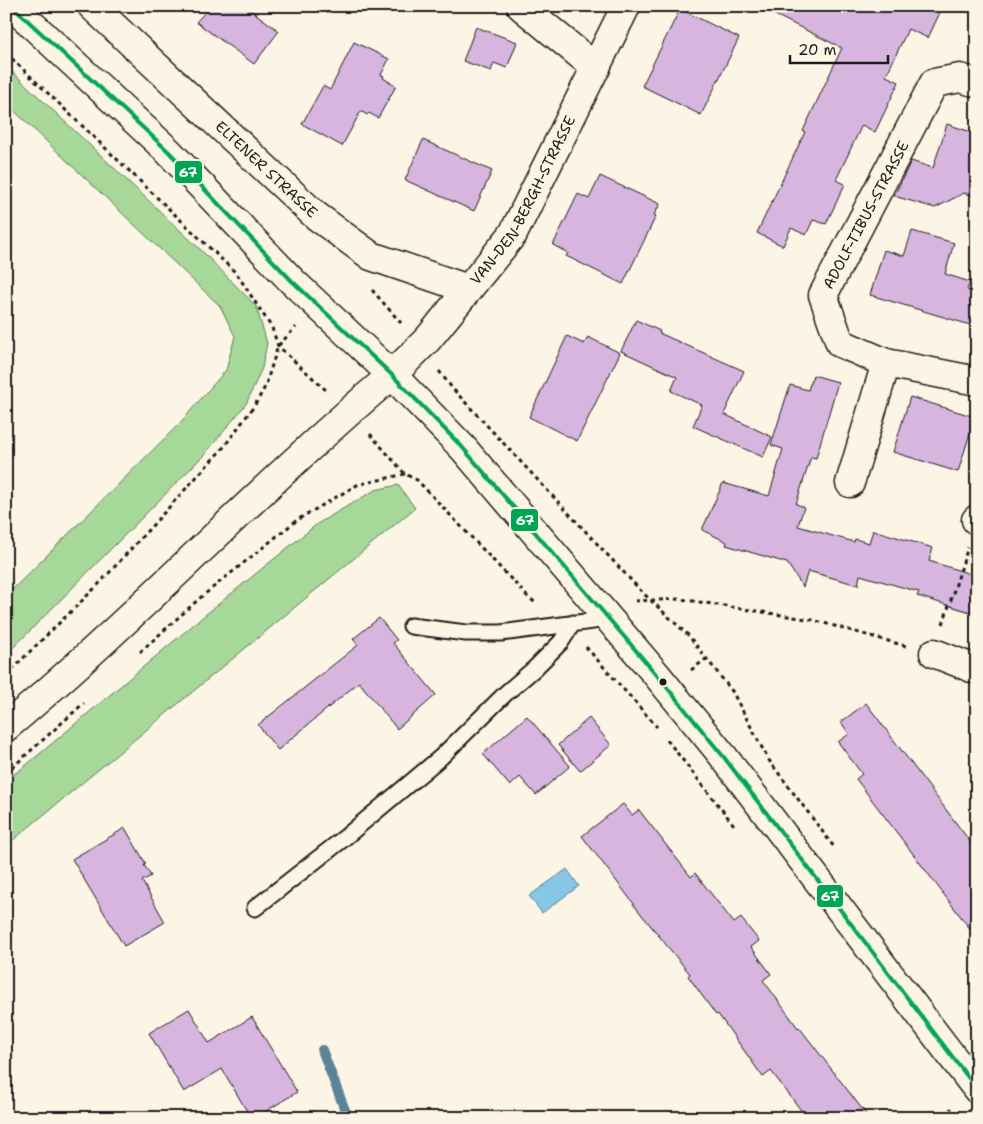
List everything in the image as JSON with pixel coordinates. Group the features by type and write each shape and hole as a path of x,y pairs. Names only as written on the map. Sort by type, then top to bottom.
{"main road":[{"path":"12,6 168,151 311,299 392,375 463,448 723,756 977,1089"},
{"name":"ELTENER STRASSE","path":"92,6 315,215 371,256 468,289"},
{"path":"521,6 596,68"},
{"name":"VAN-DEN-BERGH-STRASSE","path":"6,727 53,688 295,460 392,375 428,338 513,234 626,6"},
{"name":"ADOLF-TIBUS-STRASSE","path":"977,83 960,78 934,83 823,295 840,343 886,363 977,381"},
{"path":"850,483 886,363"},
{"path":"934,653 977,670"}],"lane":[{"path":"411,626 466,633 501,633 569,626 601,611"},
{"path":"255,908 343,839 441,757 561,642 569,626"}],"path":[{"path":"6,53 237,274 272,328 278,346 265,387 255,405 223,448 98,585 6,675"},
{"path":"135,657 200,598 297,520 357,485 405,474 417,480 528,597 569,626 660,730"},
{"path":"601,611 680,599 813,620 934,653 976,520"},
{"path":"6,773 91,697"},
{"path":"666,738 739,831"},
{"path":"948,1105 957,1118"}],"green space":[{"path":"6,66 202,251 256,306 267,343 262,368 246,404 205,454 6,655 6,596 179,424 226,370 235,336 220,306 6,103"},
{"path":"398,485 415,508 6,846 6,780 317,524 375,490"}],"water":[{"path":"567,869 579,886 542,913 529,896"}],"building":[{"path":"211,6 245,6 279,31 254,64 196,22"},
{"path":"757,6 943,6 928,38 908,29 886,76 899,82 875,132 862,125 836,180 845,184 826,224 813,220 806,235 791,228 783,246 757,233 842,48"},
{"path":"680,9 739,38 701,115 642,86"},
{"path":"476,27 517,42 507,68 494,63 491,71 463,61"},
{"path":"354,42 389,59 381,75 396,86 378,118 361,111 342,146 302,124 323,86 330,90"},
{"path":"947,124 977,134 977,197 964,193 935,208 894,196 911,161 933,168"},
{"path":"423,140 492,171 474,211 405,180"},
{"path":"600,176 660,204 623,284 566,256 568,253 553,245 578,194 589,199"},
{"path":"912,231 954,243 945,274 970,282 967,290 977,294 977,327 870,295 884,250 904,256"},
{"path":"636,320 660,331 659,333 744,371 724,414 772,437 763,457 693,426 702,405 671,391 677,377 621,351"},
{"path":"567,336 584,344 588,337 620,353 577,441 529,417"},
{"path":"813,375 838,382 816,458 811,457 796,504 804,507 798,526 854,542 855,539 869,543 873,530 933,548 929,561 977,576 977,614 917,596 919,592 860,575 858,585 808,571 803,587 787,563 726,545 727,542 702,530 723,483 769,496 783,449 771,445 790,385 808,390"},
{"path":"910,397 975,417 958,472 893,452"},
{"path":"379,618 397,640 393,643 436,695 397,729 359,682 278,750 258,725 358,645 353,639"},
{"path":"866,703 977,851 977,938 856,779 862,774 838,742 849,734 841,722"},
{"path":"527,716 570,766 536,795 520,777 510,786 483,754"},
{"path":"589,718 611,745 580,771 558,745"},
{"path":"623,804 632,815 639,810 691,877 695,873 734,923 741,918 759,941 751,947 771,974 763,980 869,1118 807,1118 771,1071 763,1077 688,976 690,974 633,904 582,836"},
{"path":"125,828 146,864 144,865 151,876 142,881 165,922 124,946 72,859"},
{"path":"189,1009 209,1043 252,1017 297,1092 255,1118 251,1118 222,1069 184,1092 149,1033"}],"waterway":[{"path":"322,1050 348,1118"}],"transit line":[{"name":"67","path":"12,6 168,151 292,281 392,375 463,448 656,674 723,756 977,1089"}]}
